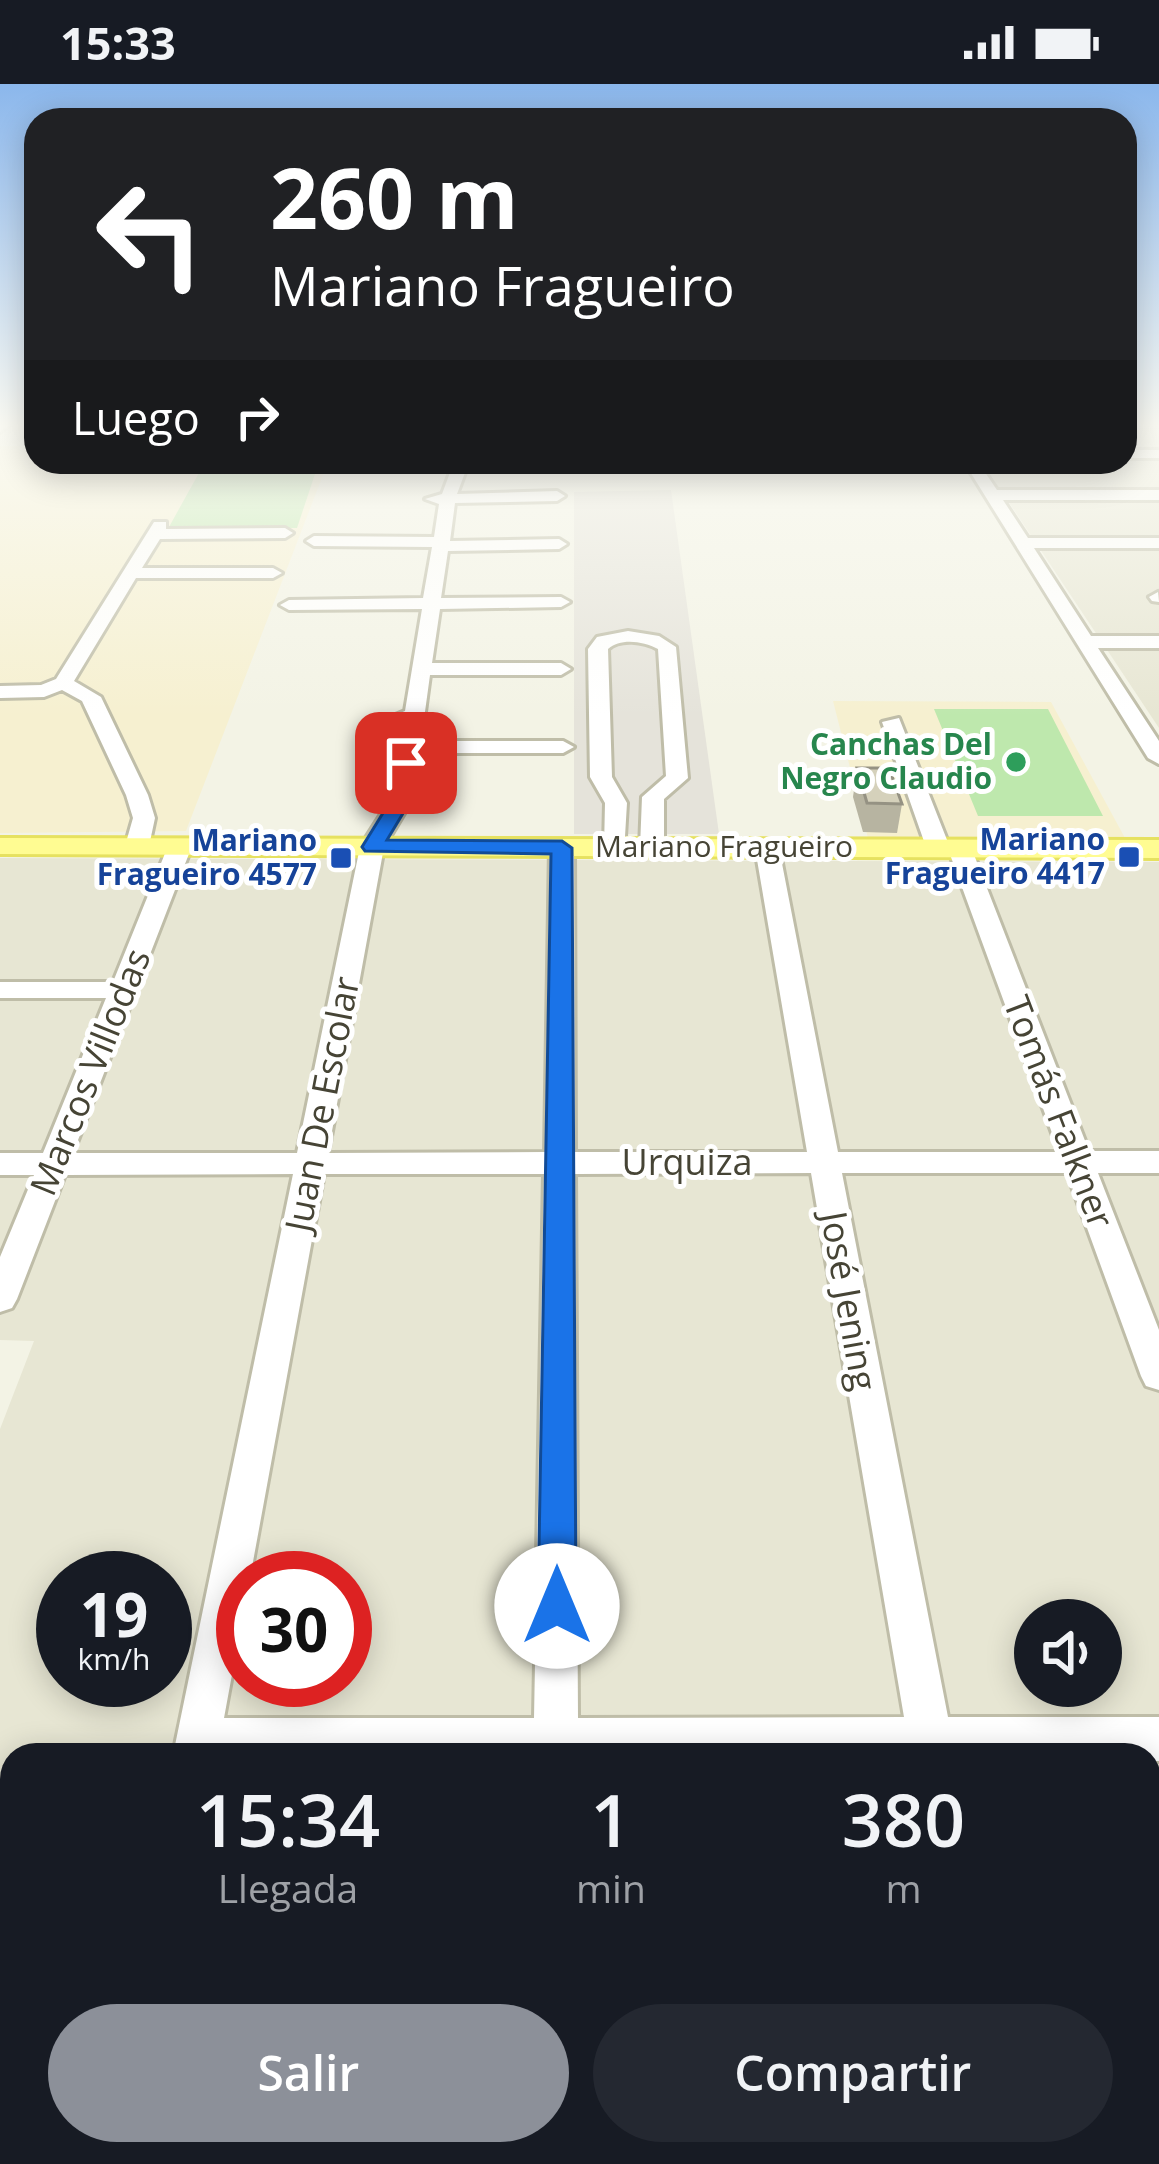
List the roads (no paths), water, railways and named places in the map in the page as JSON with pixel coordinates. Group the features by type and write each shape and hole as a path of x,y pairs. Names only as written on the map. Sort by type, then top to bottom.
{"main road":[{"name":"Mariano Fragueiro","path":"0,846 948,847 1157,852"}],"street":[{"name":"Juan De Escolar","path":"197,1743 373,847 401,800 407,755 406,676 426,627 444,522"},
{"path":"1009,522 1159,758"},
{"path":"0,692 44,691 63,683 158,530 286,533"},
{"path":"314,541 442,538 559,544"},
{"path":"1023,543 1159,543"},
{"path":"130,573 273,573"},
{"path":"289,605 561,602"},
{"path":"426,627 379,726 375,748 381,758 563,747"},
{"path":"614,797 653,797 677,778 667,646 657,640 627,637 604,641 598,649 601,777 614,797 616,848"},
{"path":"1086,642 1159,642"},
{"path":"406,676 561,669"},
{"path":"63,683 91,697 105,737 141,804 144,818 136,846"},
{"path":"1132,716 1159,716"},
{"name":"Tomás Falkner","path":"892,722 1077,1162 1159,1376"},
{"path":"652,848 653,797"},
{"name":"Marcos Villodas","path":"0,1299 180,846"},
{"path":"552,1743 562,848"},
{"name":"José Jening","path":"766,848 930,1743"},
{"path":"0,990 122,990"},
{"name":"Urquiza","path":"0,1163 1159,1162"},
{"path":"1032,1743 1159,1738"}],"place":[{"name":"Canchas Del Negro Claudio","path":"1016,762"},
{"name":"Mariano Fragueiro 4417","path":"1129,857"},
{"name":"Mariano Fragueiro 4577","path":"341,858"}]}
